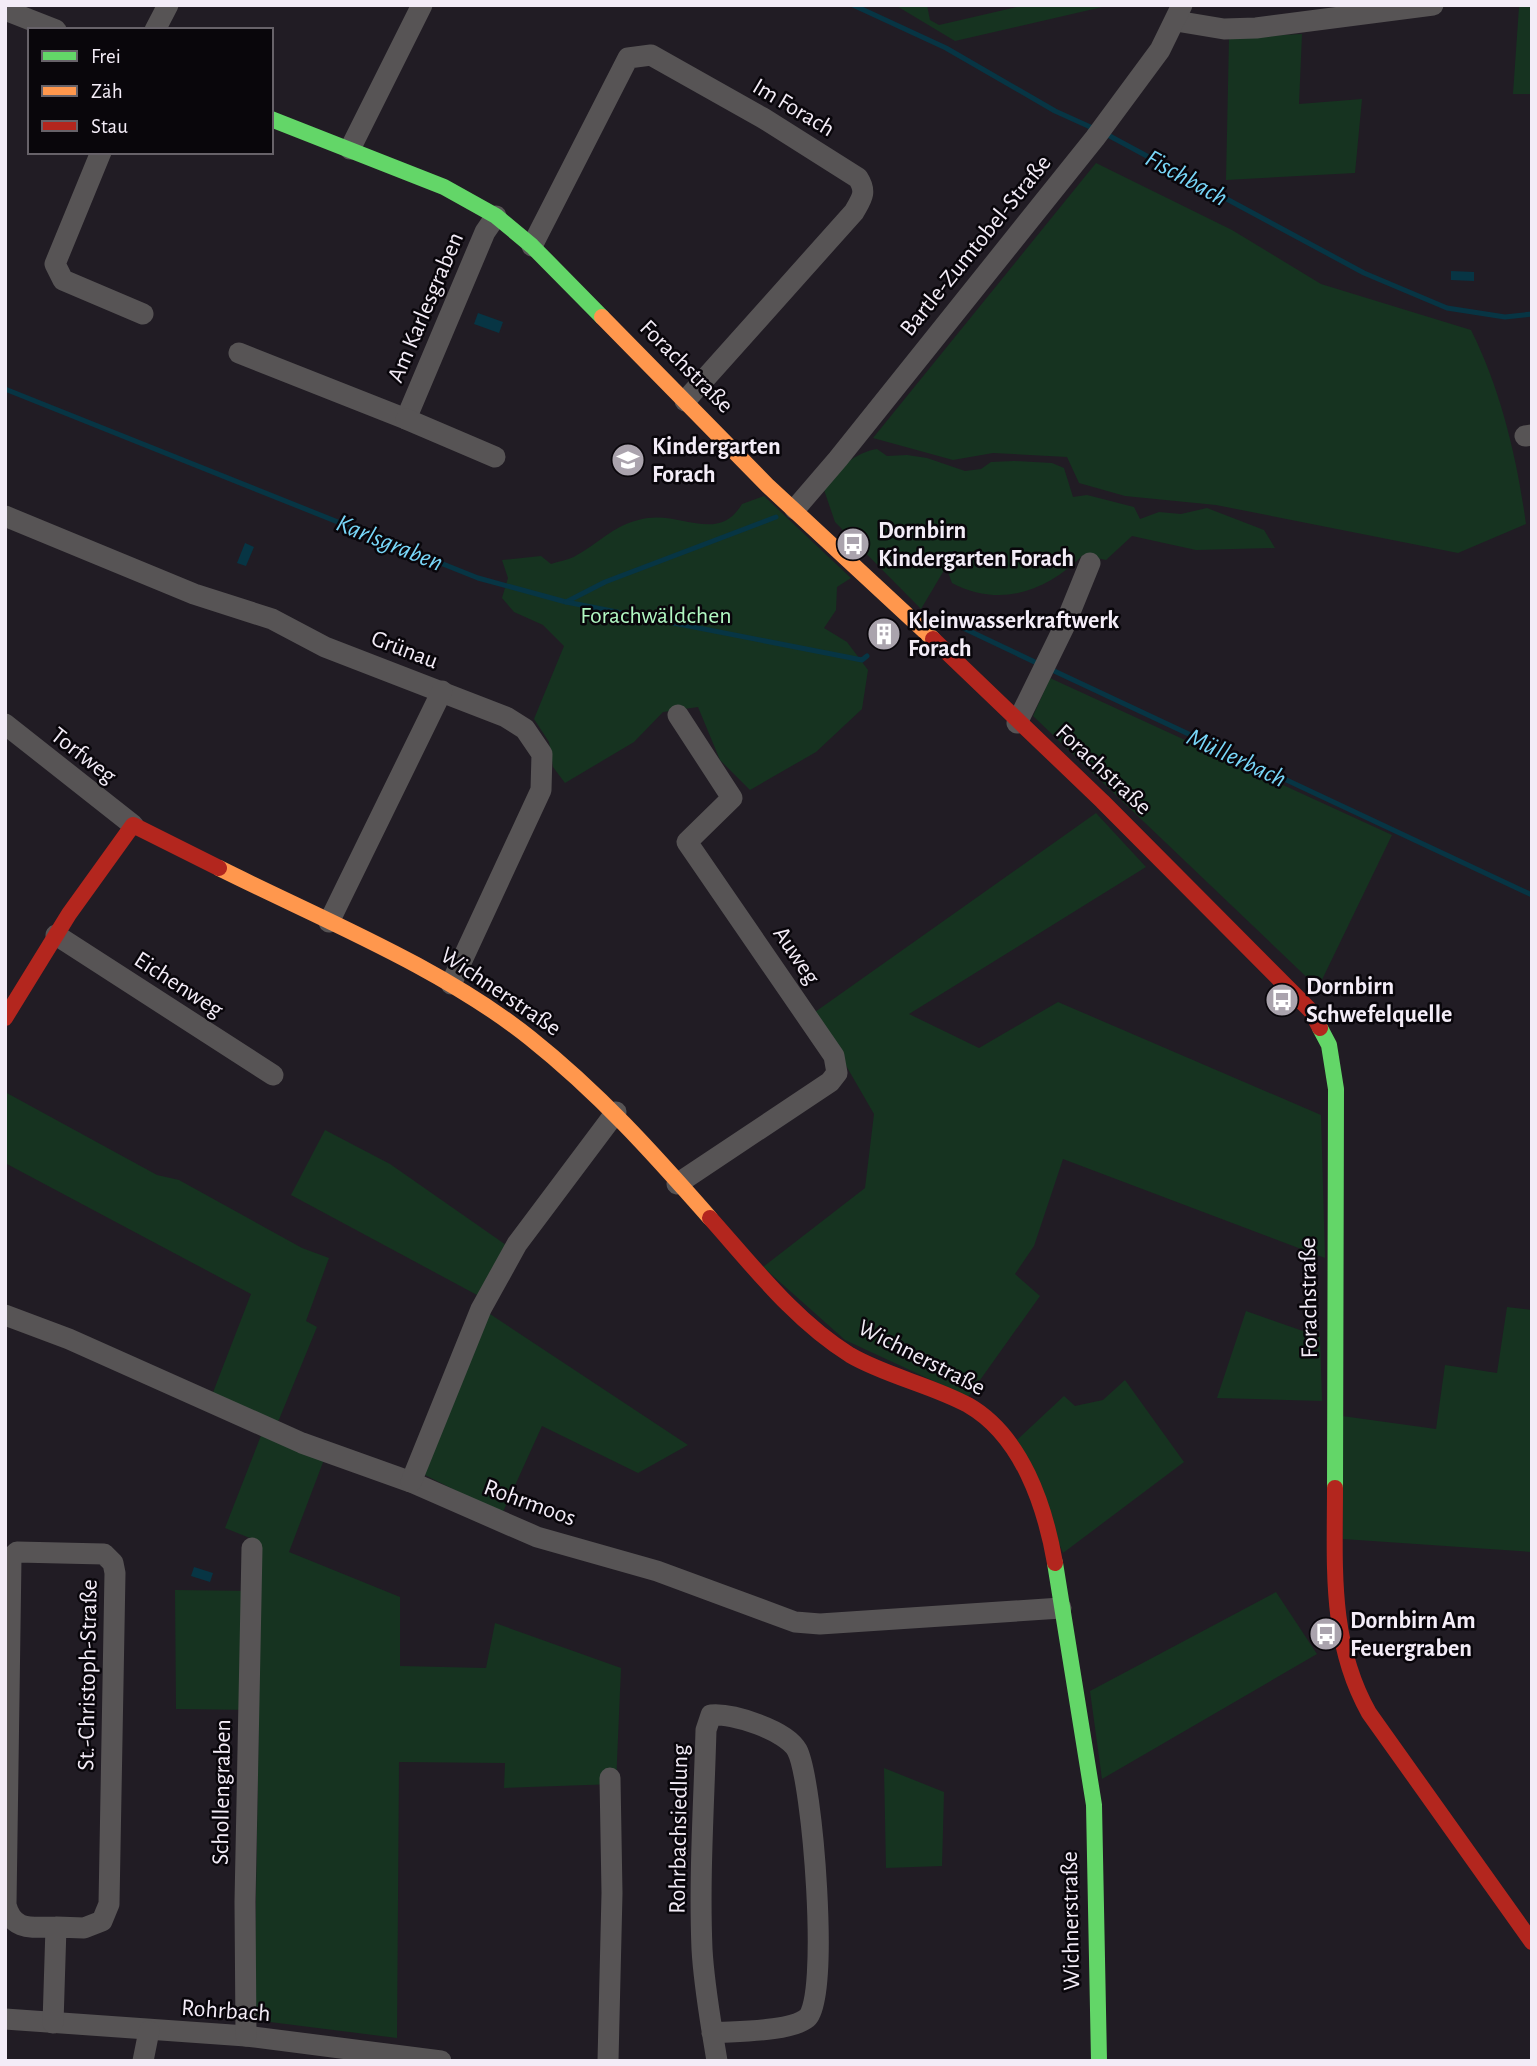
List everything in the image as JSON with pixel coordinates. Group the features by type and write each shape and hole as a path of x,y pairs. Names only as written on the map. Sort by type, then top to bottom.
{"street":[{"path":"156,28 168,5"},
{"path":"350,149 422,5"},
{"path":"1179,13 1224,29 1256,28 1433,5"},
{"path":"5,10 51,28"},
{"name":"Bartle-Zumtobel-Straße","path":"795,509 1101,130 1160,50 1179,13"},
{"name":"Im Forach","path":"532,246 628,58 639,54 651,55 702,83 858,178 864,188 864,195 854,212 685,401"},
{"name":"Forachstraße","path":"273,120 444,187 496,216 532,246 685,401 1111,811 1295,992 1311,1011 1329,1045 1336,1089 1335,1601 1342,1653 1352,1685 1369,1713 1532,1942"},
{"path":"100,154 55,264 63,280 143,314"},
{"name":"Am Karlesgraben","path":"406,419 485,232 496,216"},
{"name":"Am Karlesgraben","path":"239,353 495,457"},
{"name":"Grünau","path":"5,516 194,594 272,619 325,647 506,717 525,729 542,754 541,790 451,984"},
{"name":"Forachstraße","path":"1017,723 1090,563"},
{"path":"329,922 442,691"},
{"name":"Auweg","path":"677,1184 830,1082 837,1073 834,1056 687,842 732,799 678,716"},
{"name":"Torfweg","path":"5,724 132,825"},
{"path":"5,1018 56,935 132,825"},
{"name":"Wichnerstraße","path":"132,825 451,984 529,1037 616,1112 677,1184 786,1301 815,1328 851,1355 969,1406 1006,1436 1029,1477 1049,1531 1094,1805 1099,2061"},
{"name":"Eichenweg","path":"56,935 273,1075"},
{"path":"411,1482 481,1309 517,1244 616,1112"},
{"name":"Rohrmoos","path":"5,1315 71,1340 302,1443 411,1482 537,1537 657,1571 795,1622 820,1624 1062,1608"},
{"name":"Schollengraben","path":"246,2036 245,1902 252,1548"},
{"name":"St.-Christoph-Straße","path":"17,1552 104,1554 113,1563 115,1573 109,1904 102,1921 84,1928 56,1927 19,1926 9,1919 6,1905 11,1558 17,1552"},
{"name":"Rohrbachsiedlung","path":"712,2033 796,2025 808,2017 815,2006 817,1889 806,1780 797,1749 785,1737 726,1713 711,1715 706,1730 701,1904 702,1951 712,2033 717,2061"},
{"path":"608,2061 612,1893 610,1778"},
{"path":"53,2023 56,1927"},
{"name":"Rohrbach","path":"5,2019 246,2036 441,2061"},
{"path":"143,2061 149,2031"}],"green space":[{"path":"895,5 927,5 930,20 939,25 1026,5 1111,5 955,41"},
{"path":"1532,6 1532,94 1513,94 1519,7"},
{"path":"1302,34 1299,104 1362,99 1355,173 1226,180 1229,38"},
{"path":"1096,163 1232,230 1321,284 1471,330 1499,400 1518,474 1526,524 1458,553 1216,505 1125,496 1079,483 1067,457 993,453 953,460 873,438"},
{"path":"877,449 887,456 927,458 965,471 981,469 991,462 1052,463 1064,468 1073,497 1087,495 1134,507 1140,519 1159,512 1181,514 1207,508 1264,530 1275,548 1196,550 1132,536 1106,560 1083,555 1054,579 1038,587 1005,595 970,590 952,583 946,567 921,609 835,522 823,487 847,463"},
{"name":"Forachwäldchen","path":"764,496 851,578 837,587 836,610 824,628 847,642 868,670 862,709 816,752 750,790 720,760 698,707 663,712 634,742 565,783 553,767 549,742 534,719 564,646 543,625 514,612 502,598 508,578 502,560 541,556 551,564 574,557 618,528 648,518 699,524 723,522 733,516 742,504"},
{"path":"1050,678 1392,835 1318,988 1033,716"},
{"path":"1096,813 1146,867 909,1014 979,1048 1058,1002 1321,1115 1325,1258 1063,1159 1034,1246 1015,1274 1040,1296 968,1397 845,1340 763,1267 865,1188 874,1114 815,1012"},
{"path":"5,1092 157,1175 179,1180 302,1248 329,1258 306,1321 317,1327 278,1422 212,1395 251,1294 5,1163"},
{"path":"325,1130 390,1164 506,1245 477,1295 291,1195"},
{"path":"1507,1307 1532,1310 1532,1552 1343,1539 1342,1416 1436,1429 1445,1365 1497,1373"},
{"path":"1246,1311 1320,1337 1322,1401 1217,1398"},
{"path":"487,1312 688,1445 638,1473 542,1426 502,1514 421,1473"},
{"path":"1125,1380 1184,1462 1063,1553 1017,1440 1064,1396 1075,1406 1103,1400"},
{"path":"262,1433 325,1457 289,1552 400,1597 400,1666 486,1668 495,1623 621,1668 616,1784 504,1788 505,1763 399,1762 397,2038 254,2020 259,1710 176,1709 175,1590 255,1591 257,1541 225,1528"},
{"path":"1276,1592 1317,1654 1102,1779 1090,1691"},
{"path":"884,1768 944,1792 942,1866 886,1868"}],"water":[{"path":"1451,271 1474,272 1474,281 1451,280"},
{"path":"478,313 503,322 499,333 474,324"},
{"path":"245,543 254,547 246,566 237,563"},
{"path":"194,1567 213,1573 210,1582 191,1576"}],"waterway":[{"name":"Fischbach","path":"853,5 946,48 1055,111 1097,130"},
{"name":"Fischbach","path":"1106,134 1364,273 1447,308 1505,317 1532,314"},
{"name":"Karlsgraben","path":"5,389 478,578 566,602 605,582 776,517"},
{"name":"Müllerbach","path":"566,602 862,660 867,656"},
{"name":"Müllerbach","path":"942,618 1041,665"},
{"name":"Müllerbach","path":"1050,669 1532,895"}],"traffic: fast":[{"path":"273,120 444,187 496,216 532,246 602,317"},
{"path":"1320,1028 1329,1045 1336,1089 1335,1488"},
{"path":"1055,1563 1094,1805 1099,2061"}],"traffic: slow":[{"path":"602,317 767,485 933,639"},
{"path":"219,868 419,966 495,1012 555,1059 602,1102 710,1218"}],"traffic: jam":[{"path":"933,639 1102,801 1311,1011 1320,1028"},
{"path":"5,1018 69,914 133,825 219,868"},
{"path":"710,1218 775,1291 830,1341 878,1369 954,1398 987,1418 1017,1454 1028,1474 1045,1519 1055,1563"},
{"path":"1335,1488 1337,1604 1347,1659 1356,1686 1369,1713 1532,1942"}],"place":[{"name":"Kindergarten Forach","path":"628,460"},
{"name":"Dornbirn Kindergarten Forach","path":"853,544"},
{"name":"Kleinwasserkraftwerk Forach","path":"884,634"},
{"name":"Dornbirn Schwefelquelle","path":"1282,1000"},
{"name":"Dornbirn Am Feuergraben","path":"1326,1634"}]}
